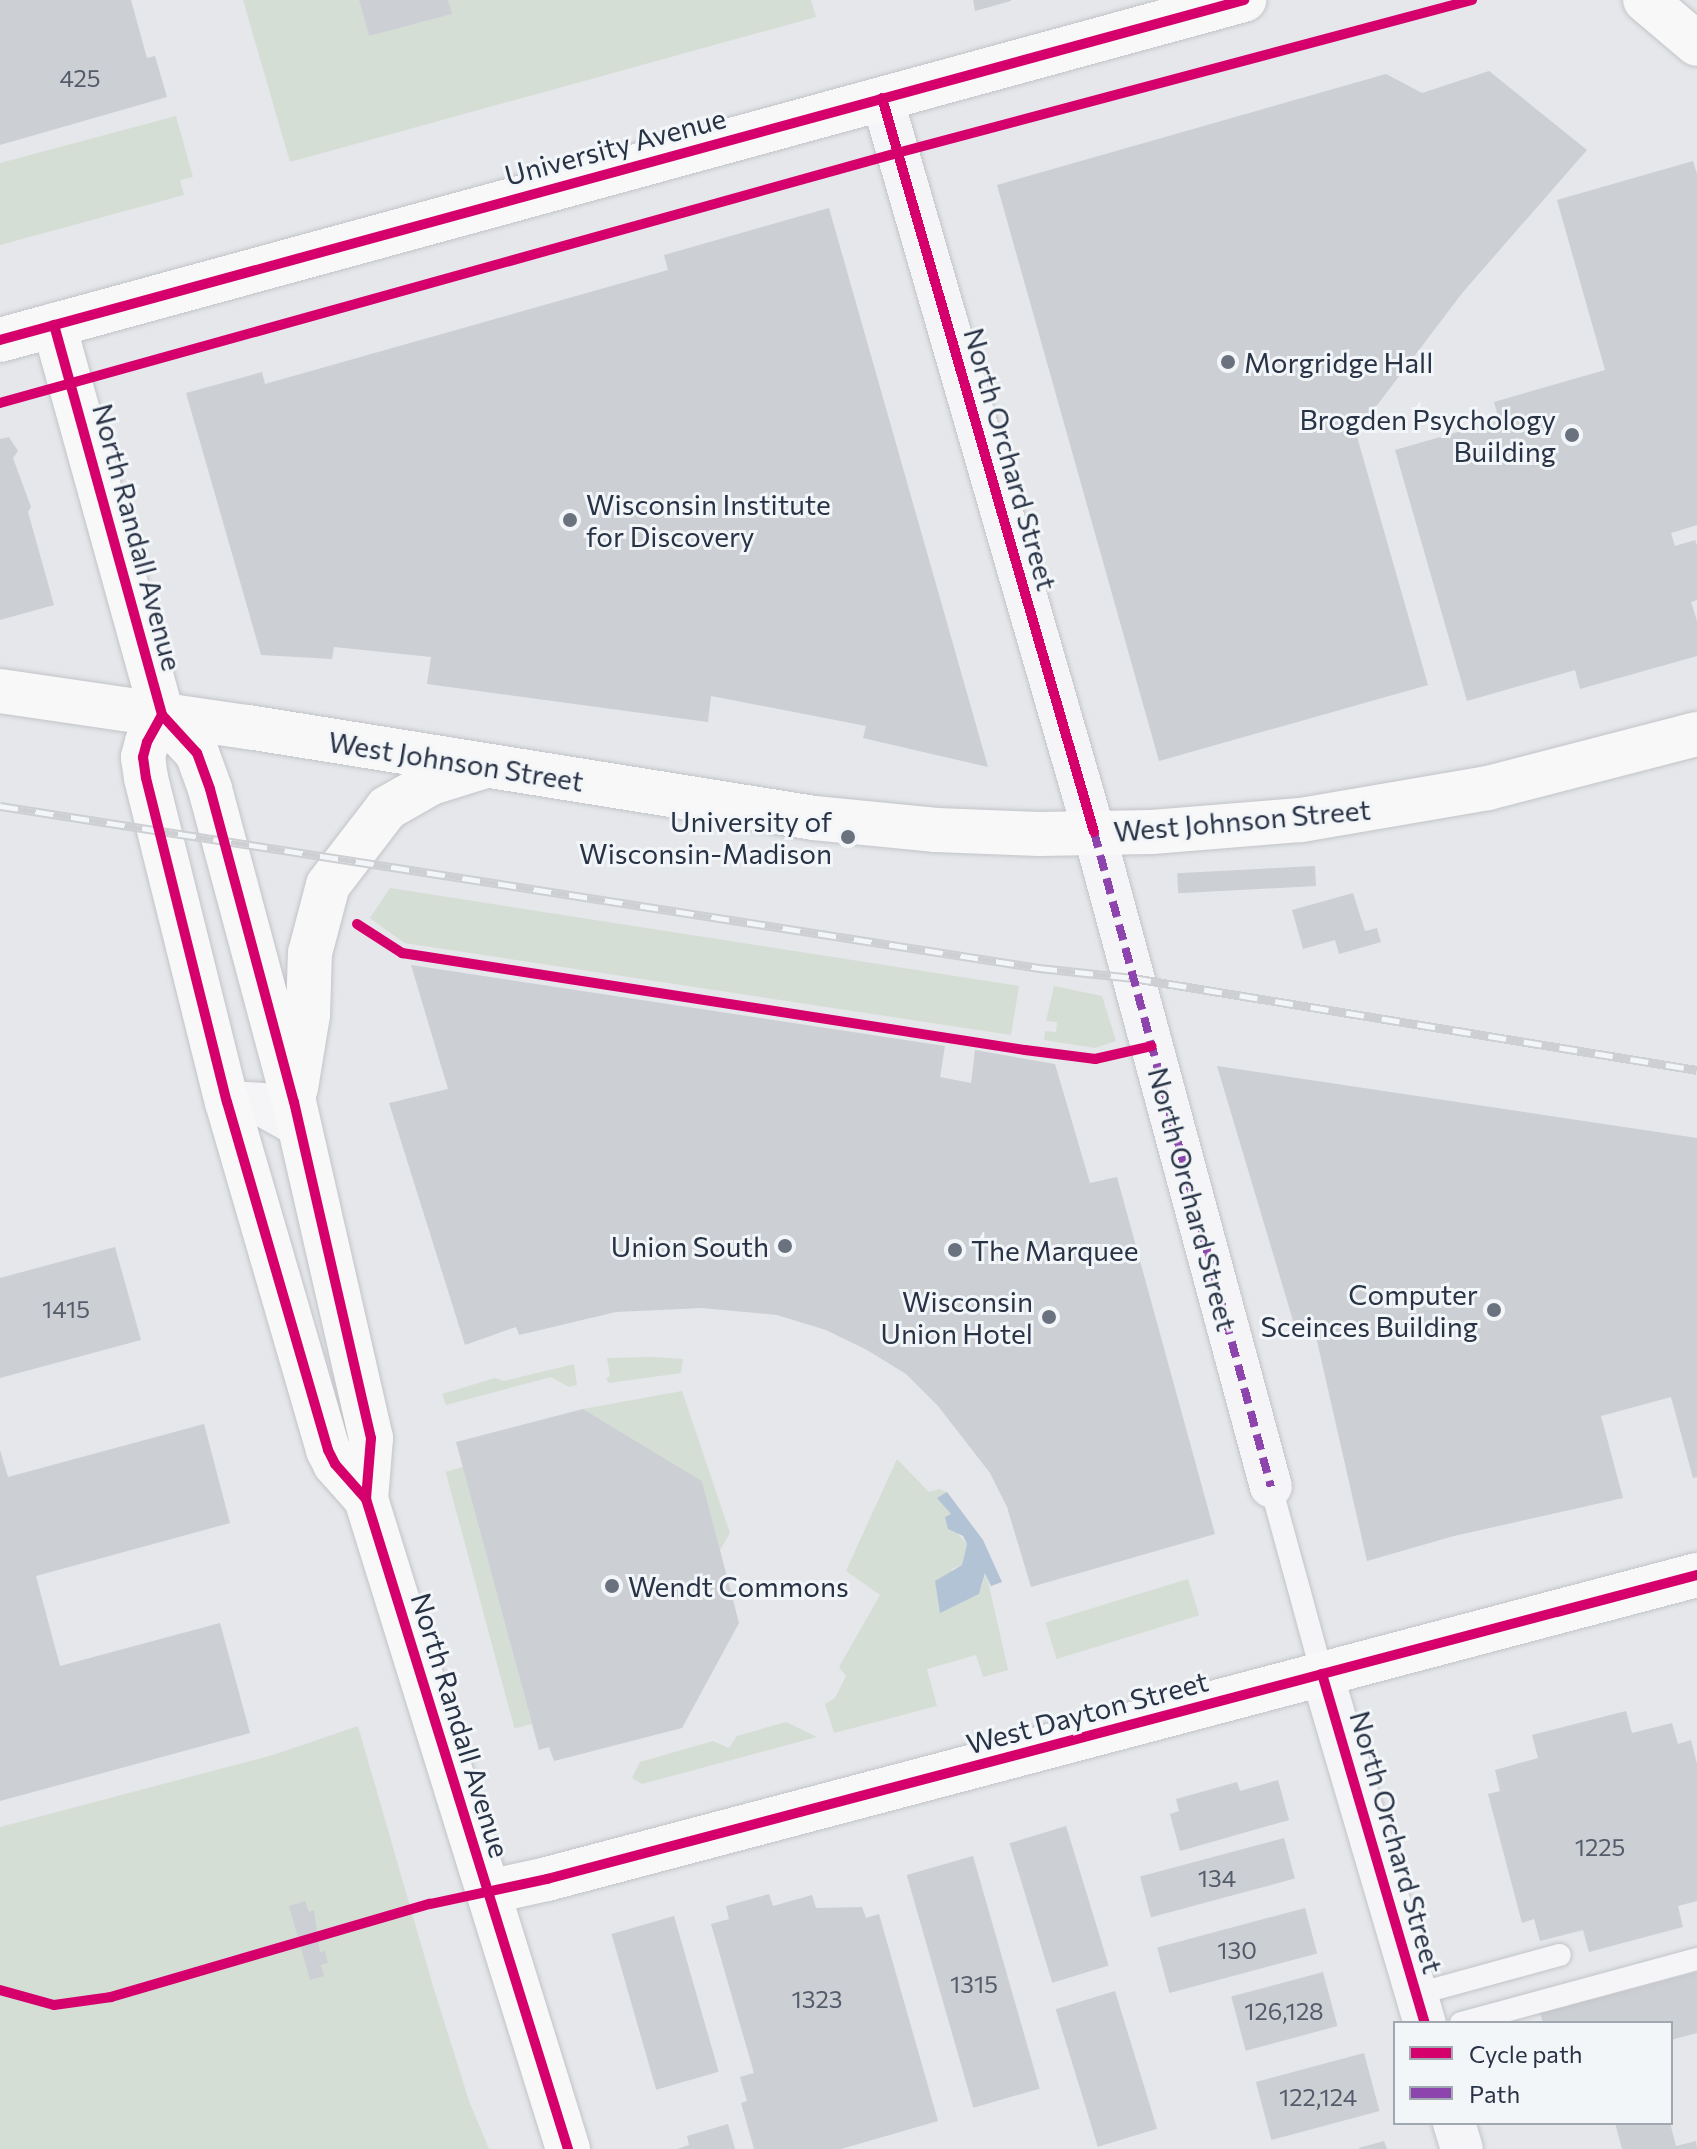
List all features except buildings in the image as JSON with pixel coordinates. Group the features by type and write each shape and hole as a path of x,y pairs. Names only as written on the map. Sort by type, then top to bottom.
{"main road":[{"name":"University Avenue","path":"0,340 1244,0"},
{"path":"1645,0 1697,44"},
{"name":"North Randall Avenue","path":"54,325 162,715"},
{"name":"West Johnson Street","path":"0,691 814,818 936,830 1152,832 1301,820 1409,804 1501,785 1697,734"},
{"path":"162,715 189,741 203,765 296,1114 371,1438 366,1499 335,1464 328,1450 227,1102 146,778 143,757 147,742 162,715"},
{"path":"296,1114 308,1015 310,953 328,885 387,808 431,783 486,766"},
{"name":"North Randall Avenue","path":"366,1499 568,2149"},
{"name":"West Dayton Street","path":"488,1892 1697,1575"}],"street":[{"name":"North Orchard Street","path":"882,98 1094,832 1271,1487"},
{"path":"227,1102 260,1104 296,1114"},
{"name":"North Orchard Street","path":"1322,1674 1421,2008"},
{"path":"1455,2125 1462,2149"}],"lane":[{"name":"North Orchard Street","path":"1271,1487 1322,1674"},
{"path":"1421,2008 1560,1955"},
{"path":"1468,2021 1697,1959"}],"shaded area":[{"path":"243,0 359,0 369,36 451,14 448,0 811,0 816,17 290,162"},
{"path":"176,116 193,177 180,180 184,195 0,245 0,163"},
{"path":"390,888 1019,986 1011,1035 404,943 370,918"},
{"path":"1054,986 1102,996 1116,1041 1095,1048 1044,1040 1045,1031 1056,1032 1057,1022 1046,1021"},
{"path":"607,1358 683,1359 681,1373 609,1383 606,1379 610,1376"},
{"path":"574,1364 577,1385 569,1387 551,1377 446,1405 442,1394 495,1378 504,1381"},
{"path":"682,1391 730,1533 720,1550 702,1481 583,1409"},
{"path":"897,1459 929,1492 939,1489 947,1492 938,1498 952,1515 946,1521 967,1544 962,1565 952,1569 940,1612 979,1594 986,1572 1008,1670 983,1677 976,1655 927,1669 937,1706 834,1733 825,1704 835,1698 846,1676 839,1667 880,1595 846,1571"},
{"path":"463,1467 532,1724 514,1729 446,1472"},
{"path":"1188,1579 1199,1615 1057,1659 1046,1623"},
{"path":"786,1722 817,1737 642,1784 632,1778 640,1762 713,1741 729,1748 737,1736"},
{"path":"358,1726 433,1986 469,2101 489,2149 0,2149 0,1827 273,1755"}],"water":[{"path":"947,1492 983,1540 1002,1582 991,1586 985,1573 979,1594 940,1613 935,1581 962,1565 967,1544 963,1536 948,1529 945,1517 951,1514 937,1498"}],"railway":[{"path":"0,806 1039,968 1133,978 1697,1070"}],"marked path":[{"path":"1094,832 1271,1487"}],"cycle path":[{"path":"0,340 1244,0"},
{"path":"0,403 897,153 1472,0"},
{"path":"882,98 1094,832"},
{"path":"54,325 162,715 197,753 210,789 294,1102 371,1438 366,1499 568,2149"},
{"path":"162,715 147,742 143,757 146,778 227,1102 328,1450 335,1464 366,1499"},
{"path":"357,924 402,953 1025,1050 1095,1059 1152,1046"},
{"path":"0,1990 54,2005 111,1997 430,1904 547,1879 1697,1575"},
{"path":"1322,1674 1424,2021"}],"place":[{"name":"Morgridge Hall","path":"1228,362"},
{"name":"Brogden Psychology Building","path":"1572,435"},
{"name":"Wisconsin Institute for Discovery","path":"570,520"},
{"name":"University of Wisconsin-Madison","path":"848,837"},
{"name":"Union South","path":"785,1246"},
{"name":"The Marquee","path":"955,1250"},
{"name":"Computer Sceinces Building","path":"1494,1310"},
{"name":"Wisconsin Union Hotel","path":"1049,1317"},
{"name":"Wendt Commons","path":"612,1586"}]}
